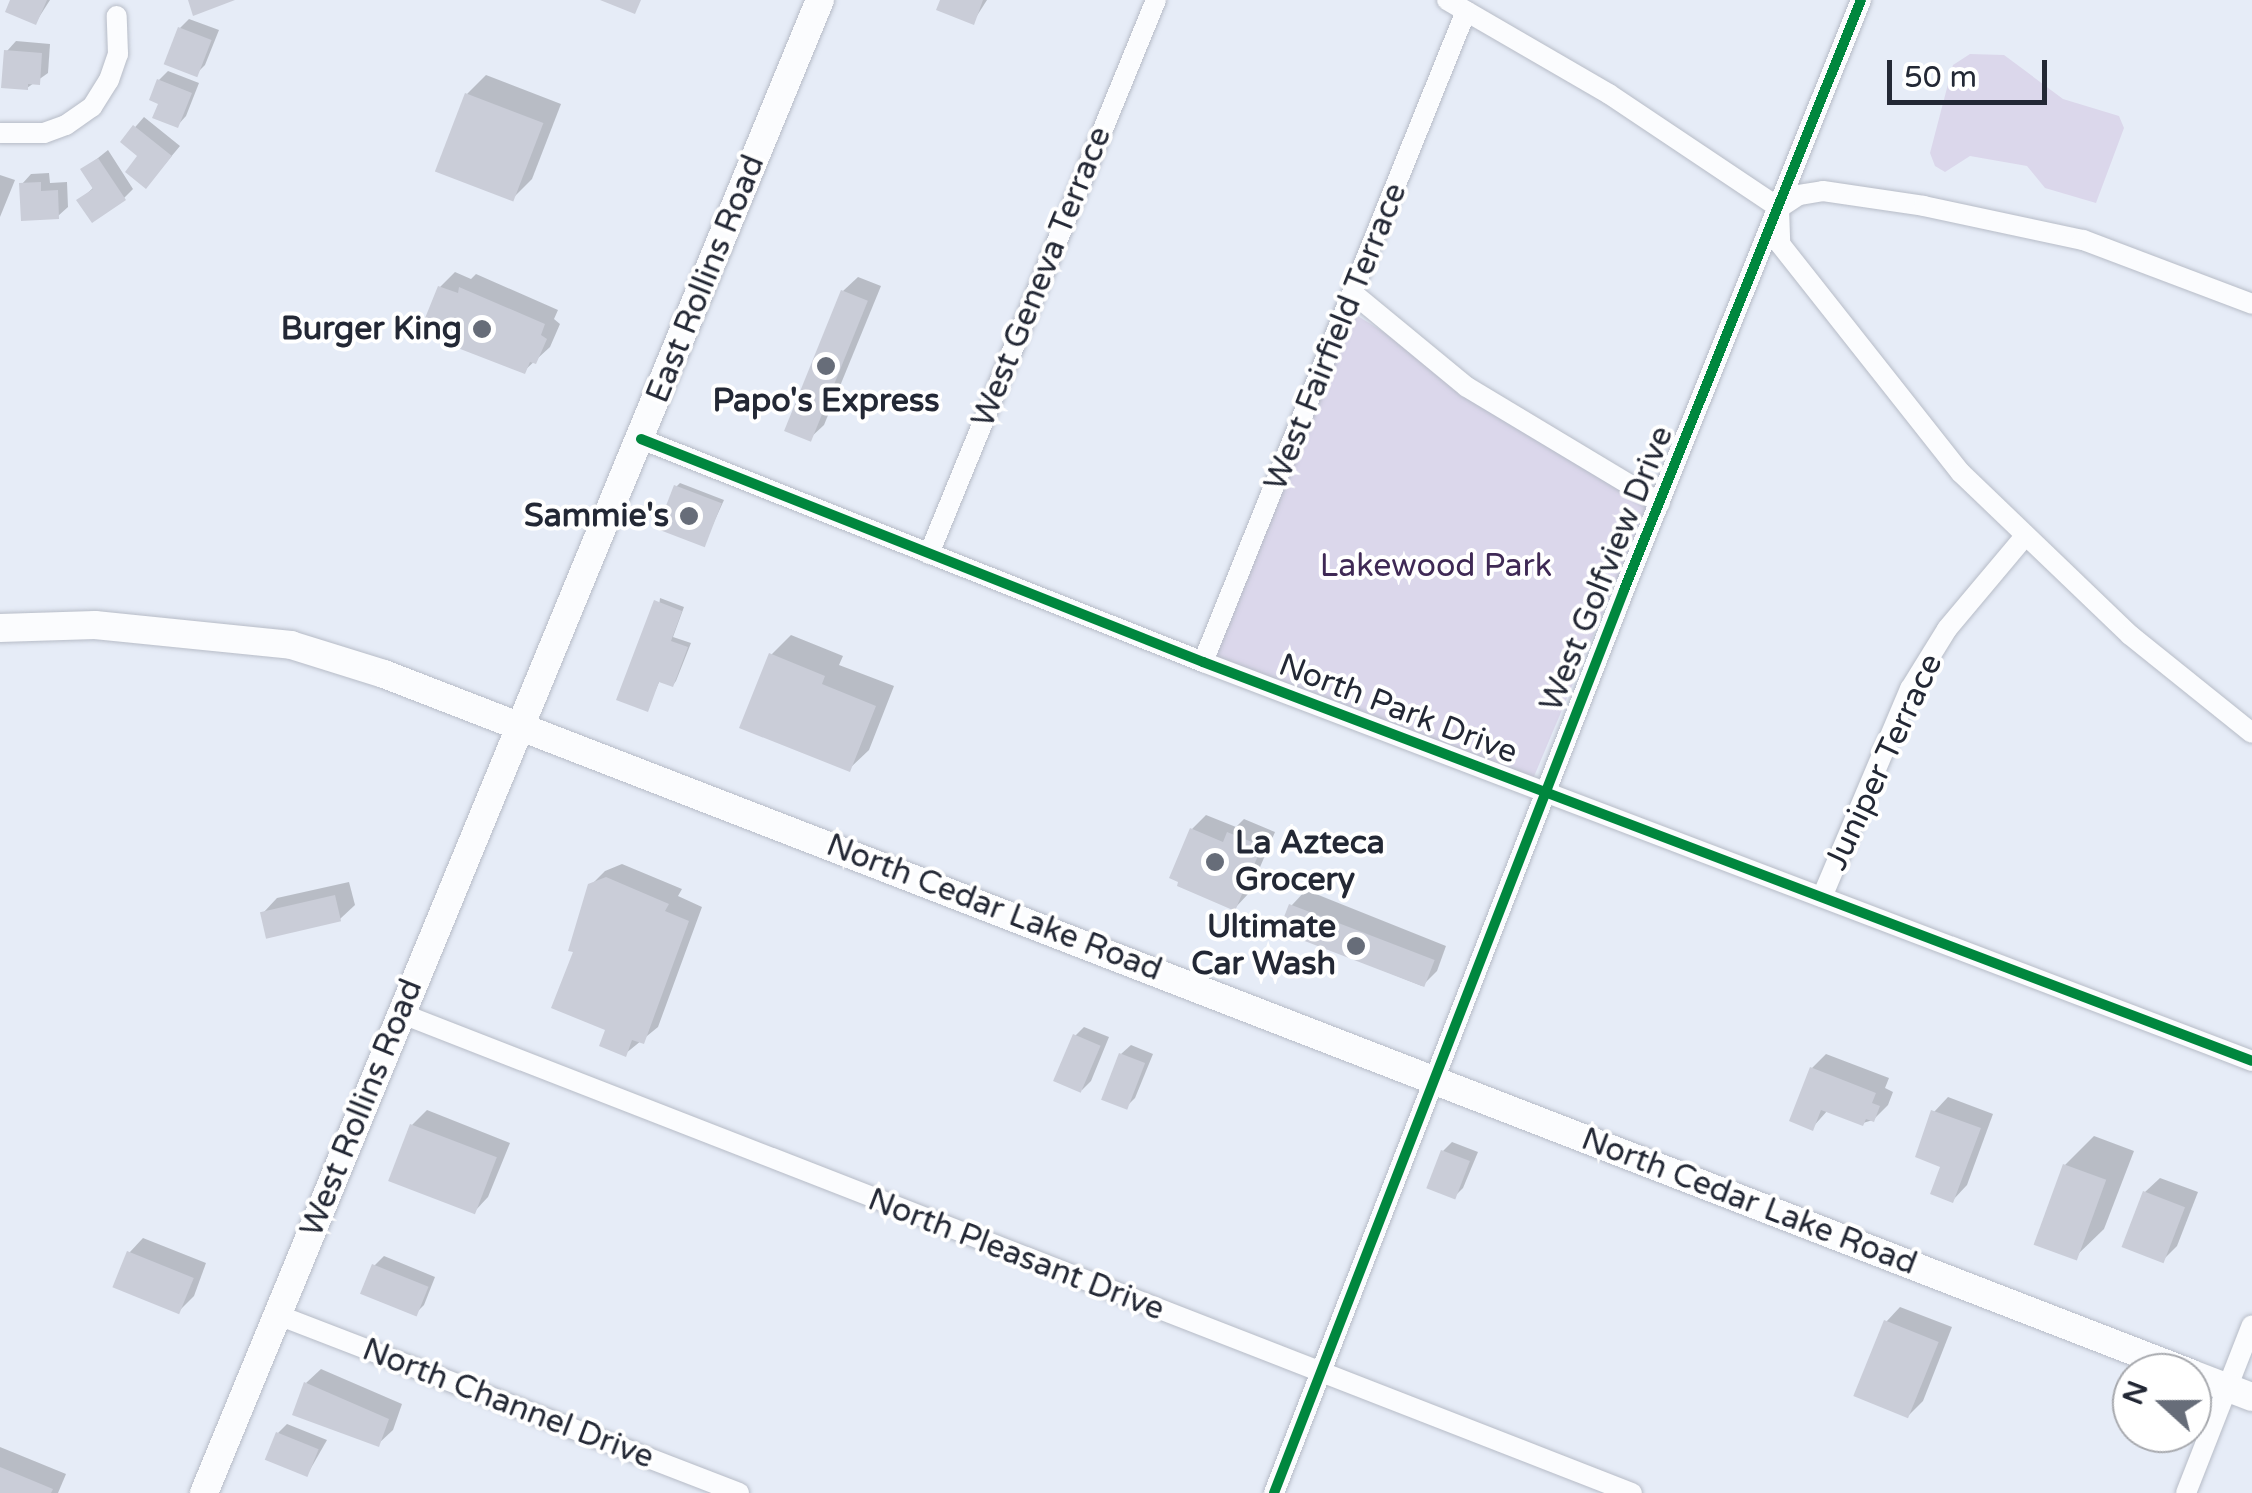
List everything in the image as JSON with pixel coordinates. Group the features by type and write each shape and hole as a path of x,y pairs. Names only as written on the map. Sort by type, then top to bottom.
{"main road":[{"name":"East Rollins Road","path":"522,725 820,0"},
{"name":"North Cedar Lake Road","path":"0,628 95,625 291,645 522,725 2140,1353"},
{"name":"West Rollins Road","path":"204,1493 522,725"},
{"name":"North Cedar Lake Road","path":"2212,1381 2239,1392"}],"street":[{"name":"West Geneva Terrace","path":"929,554 1156,0"},
{"path":"1447,0 1609,94 1778,208"},
{"name":"West Golfview Drive","path":"1274,1493 1546,792 1861,0"},
{"name":"West Fairfield Terrace","path":"1203,662 1466,10"},
{"path":"0,134 44,132 66,125 92,107 109,80 118,54 118,16"},
{"path":"1778,208 1800,195 1823,192 1924,206 2083,240 2252,304"},
{"path":"1778,208 1780,244 1961,472 2130,635 2252,733"},
{"path":"1354,294 1467,387 1660,503"},
{"name":"North Park Drive","path":"641,439 1203,662 2252,1061"},
{"name":"Juniper Terrace","path":"1822,897 1910,690 1947,629 2025,536"},
{"name":"North Pleasant Drive","path":"400,1013 1632,1493"},
{"name":"North Channel Drive","path":"278,1315 739,1493"},
{"path":"2186,1493 2239,1392 2252,1326"}],"green space":[{"path":"1970,54 2004,55 2063,99 2119,116 2124,128 2096,203 2045,188 2027,166 1970,156 1945,172 1935,166 1930,153 1953,65"},
{"name":"Lakewood Park","path":"1353,313 1651,498 1530,786 1210,665"}],"building":[{"path":"10,0 47,0 36,25 5,12"},
{"path":"188,0 235,0 193,16"},
{"path":"600,0 641,0 635,14"},
{"path":"940,0 983,0 974,25 936,10"},
{"path":"178,27 212,40 197,77 164,64"},
{"path":"4,50 42,53 40,85 28,84 28,90 1,88"},
{"path":"157,79 192,93 178,128 152,118 158,104 149,100"},
{"path":"465,93 543,123 513,202 435,171"},
{"path":"133,125 172,156 146,189 125,172 137,156 120,142"},
{"path":"98,158 126,200 92,223 76,200 93,189 80,169"},
{"path":"41,182 41,191 58,190 59,219 21,221 19,183"},
{"name":"Burger King","path":"438,286 458,293 459,287 545,324 541,335 547,339 536,364 530,362 525,374 419,333"},
{"name":"Papo's Express","path":"841,290 868,301 811,442 784,431"},
{"name":"Sammie's","path":"674,485 722,503 705,547 657,529"},
{"path":"654,600 682,611 671,641 688,647 673,687 659,682 648,712 616,700"},
{"path":"769,653 825,676 822,684 876,706 850,772 739,728"},
{"name":"La Azteca Grocery","path":"1190,828 1223,842 1227,832 1262,846 1235,911 1177,886 1178,882 1169,878"},
{"path":"606,877 669,904 665,911 689,921 644,1044 632,1040 626,1057 599,1046 605,1030 551,1008 573,952 568,951 588,884"},
{"path":"335,895 341,921 266,939 260,912"},
{"name":"Ultimate Car Wash","path":"1289,904 1435,960 1424,987 1279,931"},
{"path":"1073,1034 1101,1046 1081,1093 1053,1081"},
{"path":"1119,1053 1145,1063 1127,1110 1101,1100"},
{"path":"1810,1067 1876,1093 1872,1103 1880,1106 1874,1122 1866,1119 1863,1126 1821,1110 1813,1131 1789,1121"},
{"path":"1931,1110 1981,1128 1953,1203 1930,1194 1940,1167 1915,1157"},
{"path":"410,1124 497,1157 475,1214 388,1181"},
{"path":"1441,1150 1470,1161 1455,1199 1426,1188"},
{"path":"2063,1164 2106,1180 2077,1261 2034,1245"},
{"path":"2143,1191 2185,1207 2164,1263 2121,1247"},
{"path":"127,1251 194,1278 179,1314 112,1287"},
{"path":"372,1264 429,1287 417,1317 360,1294"},
{"path":"1884,1320 1939,1342 1908,1418 1853,1396"},
{"path":"304,1382 389,1419 379,1447 292,1415"},
{"path":"276,1432 319,1449 307,1477 265,1460"},
{"path":"0,1467 53,1489 51,1493 0,1493"}],"cycle path":[{"path":"1274,1493 1624,590 1861,0"},
{"path":"641,439 1203,662 2252,1061"}],"place":[{"name":"Burger King","path":"482,329"},
{"name":"Papo's Express","path":"826,366"},
{"name":"Sammie's","path":"689,516"},
{"name":"La Azteca Grocery","path":"1215,862"},
{"name":"Ultimate Car Wash","path":"1356,946"}]}
